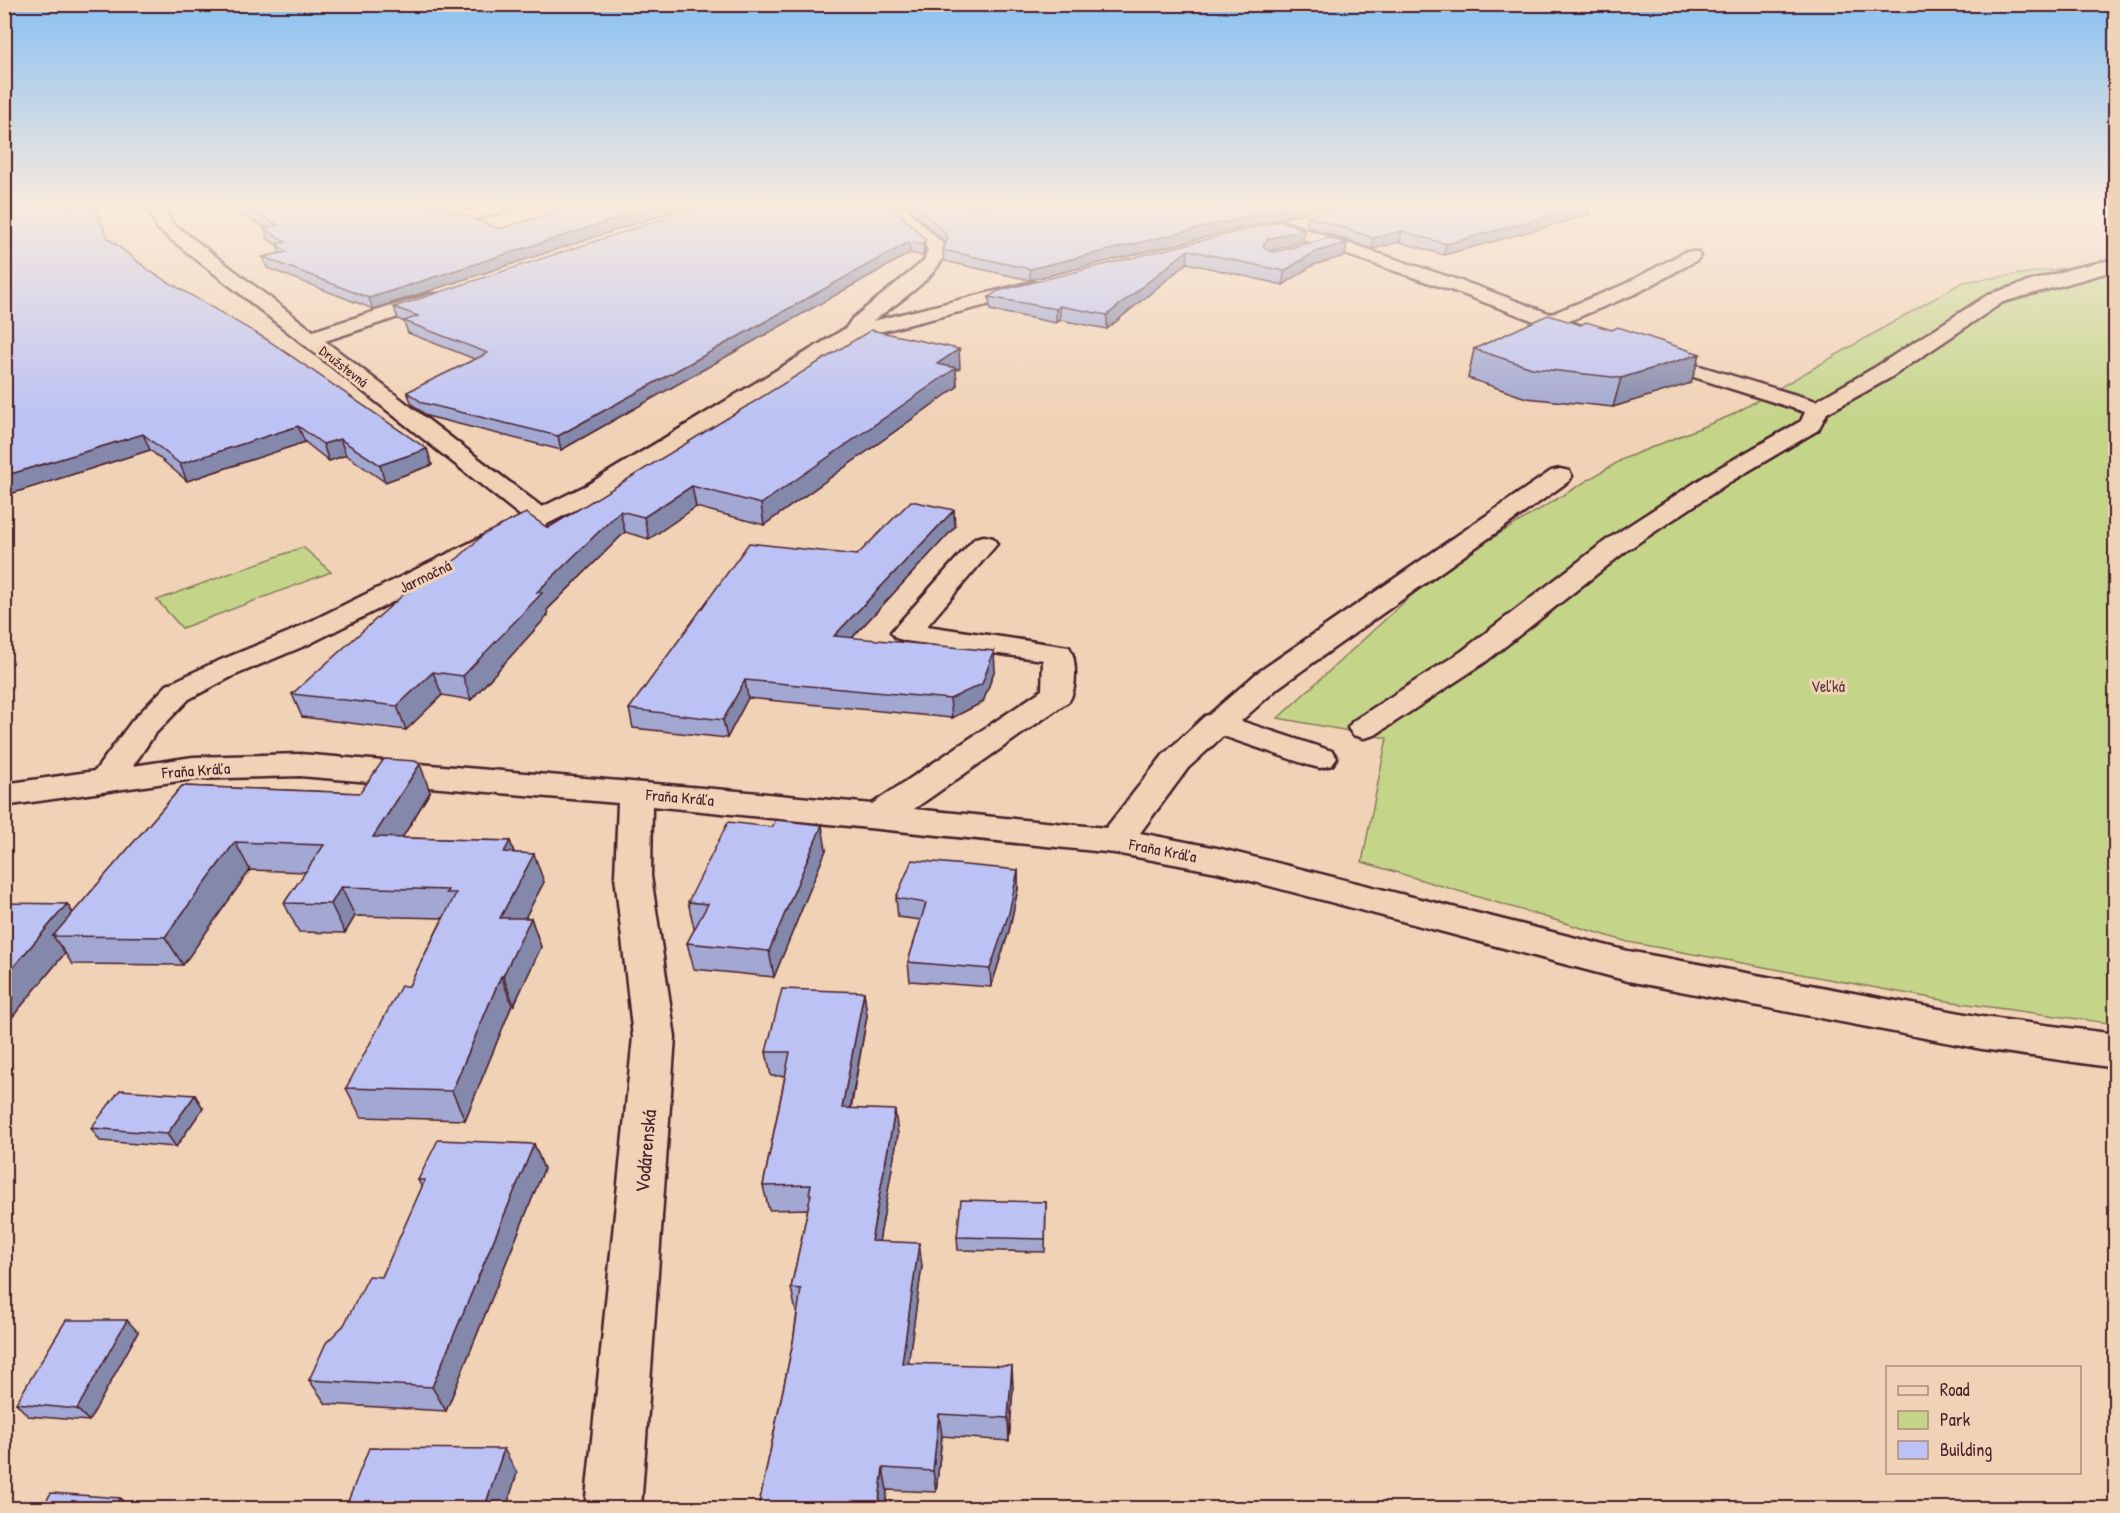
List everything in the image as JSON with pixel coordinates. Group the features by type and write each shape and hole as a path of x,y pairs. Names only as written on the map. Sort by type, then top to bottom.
{"street":[{"name":"Družstevná","path":"230,277 541,519"},
{"name":"Jarmočná","path":"853,332 859,323 918,277"},
{"path":"1426,277 1552,321 1600,341"},
{"path":"1552,321 1630,290 1654,277"},
{"path":"1364,728 1473,657 1617,545 1719,478 1810,425 1818,409 1892,367 1961,323 1981,306 1996,298 2066,277"},
{"name":"Jarmočná","path":"106,780 143,728 178,692 222,670 299,638 596,490 853,332 1050,284"},
{"path":"310,339 453,292"},
{"path":"1635,352 1818,409"},
{"path":"1115,841 1176,761 1215,723 1268,680 1560,476"},
{"path":"879,816 1058,694 1058,653 906,632 984,544"},
{"path":"1215,723 1320,758"},
{"name":"Fraňa Kráľa","path":"4,795 194,768 300,765 635,793 1115,841 1217,860 1628,966 1982,1033 2115,1051"},
{"name":"Vodárenská","path":"614,1509 654,1037 633,876 635,793"}],"green space":[{"name":"Veľká","path":"2002,277 2115,277 2115,1024 1953,1002 1628,942 1362,862 1387,738 1278,718 1439,570 1623,459 1732,415 1963,282"},
{"path":"303,547 331,572 182,628 157,600"}],"building":[{"path":"4,277 159,277 266,339 427,449 380,465 340,439 323,444 298,426 180,464 143,434 4,476"},
{"path":"314,277 436,277 369,298"},
{"path":"487,277 846,277 558,436 423,403 407,392 488,353 404,321 418,316 394,307"},
{"path":"1056,277 1155,277 1107,315 1060,306 1056,309 989,297 998,291"},
{"path":"1548,315 1581,325 1586,322 1612,330 1618,327 1700,354 1621,378 1532,368 1474,349"},
{"path":"871,330 959,349 937,364 956,368 761,504 692,486 644,517 620,511 537,592 542,593 463,676 433,672 397,706 292,694 403,595 458,558 484,534 526,513 548,528"},
{"path":"911,501 954,510 834,636 994,651 982,684 950,699 745,680 723,720 629,709 749,543 857,555"},
{"path":"384,759 415,761 420,764 373,837 510,841 504,852 534,854 500,918 531,918 501,976 452,1091 346,1088 401,986 409,986 456,893 446,893 448,890 341,887 331,904 284,903 324,845 235,842 165,937 53,936 182,786 360,793"},
{"path":"776,820 822,825 769,951 687,943 708,904 688,902 728,822 772,827"},
{"path":"912,860 1018,870 1009,913 990,969 908,962 926,903 896,898"},
{"path":"4,903 67,904 4,978"},
{"path":"782,989 864,992 842,1108 895,1110 871,1241 919,1243 902,1363 1012,1366 1008,1418 939,1414 933,1471 883,1468 878,1509 758,1509 793,1342 801,1289 791,1288 811,1194 809,1194 811,1185 763,1186 790,1052 766,1052"},
{"path":"120,1090 195,1095 167,1134 91,1128"},
{"path":"438,1140 534,1144 432,1387 309,1380 326,1343 344,1325 369,1276 382,1277 425,1180 418,1180"},
{"path":"961,1200 1046,1202 1045,1239 957,1237"},
{"path":"66,1320 127,1320 77,1409 16,1403"},
{"path":"369,1448 504,1449 484,1509 345,1509"},
{"path":"51,1493 120,1498 114,1509 41,1509"}]}
